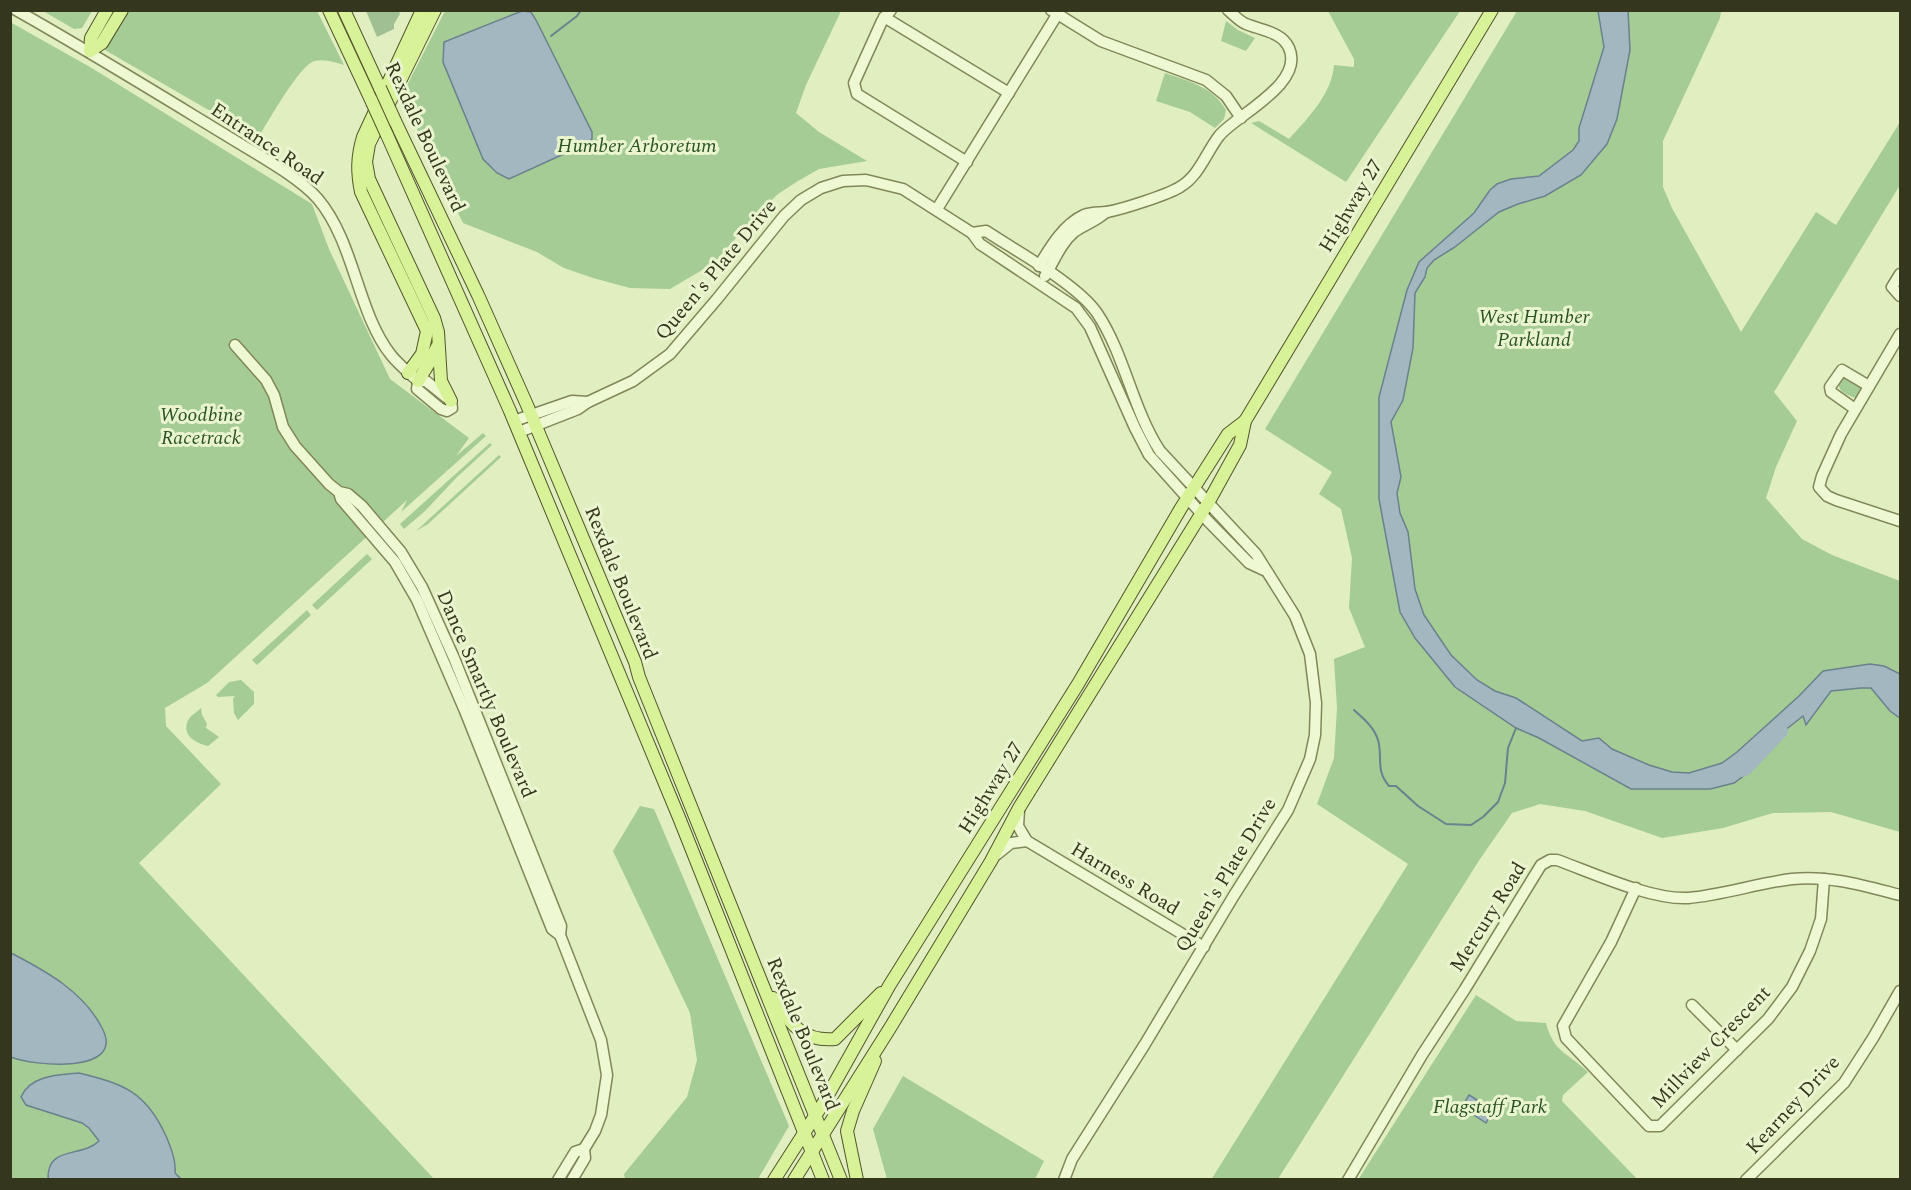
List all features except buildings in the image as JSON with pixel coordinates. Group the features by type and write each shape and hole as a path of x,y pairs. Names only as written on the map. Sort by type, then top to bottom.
{"main road":[{"path":"90,51 91,38 107,10"},
{"path":"90,51 102,43 122,10"},
{"name":"Rexdale Boulevard","path":"329,10 462,300 517,427 680,818 823,1179"},
{"name":"Rexdale Boulevard","path":"344,10 478,295 533,420 635,662 639,677 841,1179"},
{"path":"413,377 422,354 427,331 361,192 357,173 357,156 363,137 422,10"},
{"path":"435,10 369,144 366,162 369,179 434,318 441,381 451,401"},
{"name":"Highway 27","path":"794,1179 890,1028 991,861 1019,808 1205,508 1240,445 1245,421 1492,10"},
{"path":"462,300 471,300 478,295"},
{"path":"413,377 429,363 438,345"},
{"name":"Highway 27","path":"774,1179 805,1133 889,986 1033,758 1191,493 1228,434 1245,421"},
{"path":"762,983 801,1032 821,1040 835,1039 873,999 889,986"},
{"path":"857,1179 847,1131 853,1111 890,1028"}],"street":[{"name":"Entrance Road","path":"16,10 90,51 259,156 317,198 333,220 373,322 391,355 413,377 417,389 441,409 450,410 451,401"},
{"path":"1041,284 1043,269 1079,229 1100,218 1106,212 1165,194 1186,183 1220,136 1262,104 1279,84 1288,70 1291,57 1287,46 1280,37 1244,23 1228,10"},
{"path":"937,209 1056,12 1108,44 1206,80 1222,91 1241,118"},
{"path":"966,162 857,94 854,83 888,14 1009,93"},
{"name":"Queen's Plate Drive","path":"517,427 533,420 578,409 640,378 670,354 717,300 784,216 801,200 821,188 843,181 866,180 903,189 972,233 980,244 1076,308 1083,317 1090,327 1134,428 1149,455 1205,508 1249,563 1264,570 1295,616 1310,654 1316,703 1315,735 1310,759 1288,810 1072,1159 1064,1179"},
{"name":"Queen's Plate Drive","path":"972,233 986,231 1081,294 1096,311 1108,332 1149,434 1191,493"},
{"path":"1900,274 1892,287 1900,296"},
{"path":"1900,334 1855,409 1828,461 1819,487 1827,496 1836,500 1900,521"},
{"name":"Dance Smartly Boulevard","path":"235,345 266,380 274,395 282,427 287,436 314,468 339,492 341,499 396,563 417,600 465,711 552,929 560,935 601,1040 606,1066 605,1095 601,1115 584,1149 585,1158 572,1179"},
{"path":"1855,409 1831,392 1830,387 1834,380 1842,370 1869,386"},
{"path":"1114,380 1125,375"},
{"path":"991,861 1011,843 1027,841 1018,826 1019,808"},
{"name":"Harness Road","path":"1027,841 1204,947"},
{"name":"Mercury Road","path":"1348,1179 1422,1055 1541,865 1550,860 1557,860 1636,888 1688,898 1793,879 1841,880 1900,895"},
{"name":"Millview Crescent","path":"1636,888 1611,942 1563,1026 1566,1038 1649,1126 1660,1126 1768,1019 1792,987 1810,951 1821,919 1824,879"},
{"name":"Kearney Drive","path":"1746,1179 1844,1083 1874,1038 1900,991"},
{"path":"1692,1005 1737,1050"},
{"name":"Dance Smartly Boulevard","path":"558,1179 575,1152 584,1149"}],"green space":[{"path":"43,11 92,11 82,28 74,29"},
{"path":"119,11 317,11 344,65 322,60 309,64 294,81 261,133 255,137 105,50 101,41"},
{"path":"366,11 399,11 400,14 394,24 394,29 377,37"},
{"name":"Humber Arboretum","path":"445,11 841,11 806,85 796,113 819,132 867,161 819,169 798,181 778,194 758,213 714,263 670,289 630,288 564,268 537,252 463,223 401,97"},
{"path":"1328,11 1460,11 1346,182 1251,123 1259,121 1289,139 1324,96 1334,65 1354,67 1354,59"},
{"name":"West Humber Parkland","path":"1517,11 1721,11 1720,18 1663,141 1663,187 1672,208 1741,332 1816,212 1836,225 1900,122 1900,185 1774,392 1797,421 1776,467 1766,498 1802,539 1832,555 1900,581 1900,832 1831,812 1773,813 1723,828 1662,838 1585,811 1540,804 1512,813 1480,859 1278,1179 1211,1180 1408,864 1317,804 1334,758 1337,708 1334,659 1365,647 1349,608 1352,558 1341,509 1319,494 1332,472 1265,429"},
{"path":"1226,21 1255,38 1246,51 1221,41"},
{"name":"Woodbine Racetrack","path":"10,22 90,67 312,204 329,249 390,379 469,438 456,456 483,433 486,436 401,512 407,500 207,683 165,708 166,726 221,784 139,863 434,1179 11,1179"},
{"path":"1165,73 1207,90 1221,102 1226,110 1224,119 1215,128 1190,112 1156,101"},
{"path":"1851,377 1863,387 1860,397 1855,398 1844,393 1840,388 1842,378"},
{"path":"490,443 492,445 404,529 400,524"},
{"path":"499,455 501,457 428,524 416,531"},
{"path":"367,554 372,559 317,610 312,605"},
{"path":"307,610 311,615 257,665 252,660"},
{"path":"241,680 254,692 254,704 238,720 234,713 233,699 235,696 218,697 216,695 229,682"},
{"path":"201,708 207,724 206,728 219,737 208,746 192,739 186,728 189,719"},
{"path":"640,806 654,809 789,1126 758,1179 625,1179 624,1174 687,1097 697,1060 690,1013 613,851"},
{"name":"Flagstaff Park","path":"1476,995 1516,1021 1546,1023 1557,1046 1588,1072 1563,1095 1562,1101 1637,1179 1358,1180"},
{"path":"903,1076 1044,1161 1035,1179 887,1179 873,1129"}],"water":[{"path":"522,11 531,12 536,20 592,132 592,139 588,143 509,179 497,173 483,159 443,62 444,42"},
{"path":"1598,11 1628,11 1630,50 1617,119 1607,144 1581,175 1545,196 1499,212 1455,247 1434,260 1427,268 1425,277 1415,293 1413,348 1403,400 1391,422 1401,477 1397,493 1400,513 1408,532 1415,589 1424,615 1451,655 1477,680 1495,691 1516,698 1582,741 1599,738 1612,749 1649,765 1672,772 1689,773 1722,763 1737,752 1823,671 1870,664 1884,666 1900,674 1900,718 1890,711 1871,688 1831,691 1806,725 1803,716 1759,751 1755,757 1753,769 1734,783 1710,789 1631,789 1539,738 1516,728 1455,687 1415,638 1400,612 1379,499 1379,397 1407,290 1419,262 1474,213 1497,184 1511,179 1539,176 1573,150 1579,141 1579,128 1604,47"},
{"path":"11,953 50,975 75,993 85,1004 102,1028 106,1043 101,1054 90,1060 74,1064 38,1063 11,1057"},
{"path":"79,1073 121,1086 142,1100 166,1136 174,1159 175,1173 181,1179 48,1179 49,1168 53,1161 99,1141 82,1123 26,1105 21,1097 31,1084 38,1080"},
{"path":"1469,1095 1493,1110 1486,1123 1462,1107"}],"waterway":[{"path":"551,36 577,16 581,10"},
{"path":"1354,710 1368,723 1376,735 1382,774 1389,786 1396,786 1418,806 1446,824 1471,825 1498,802 1505,783 1508,748 1516,728"},
{"path":"1742,770 1781,731"}]}
